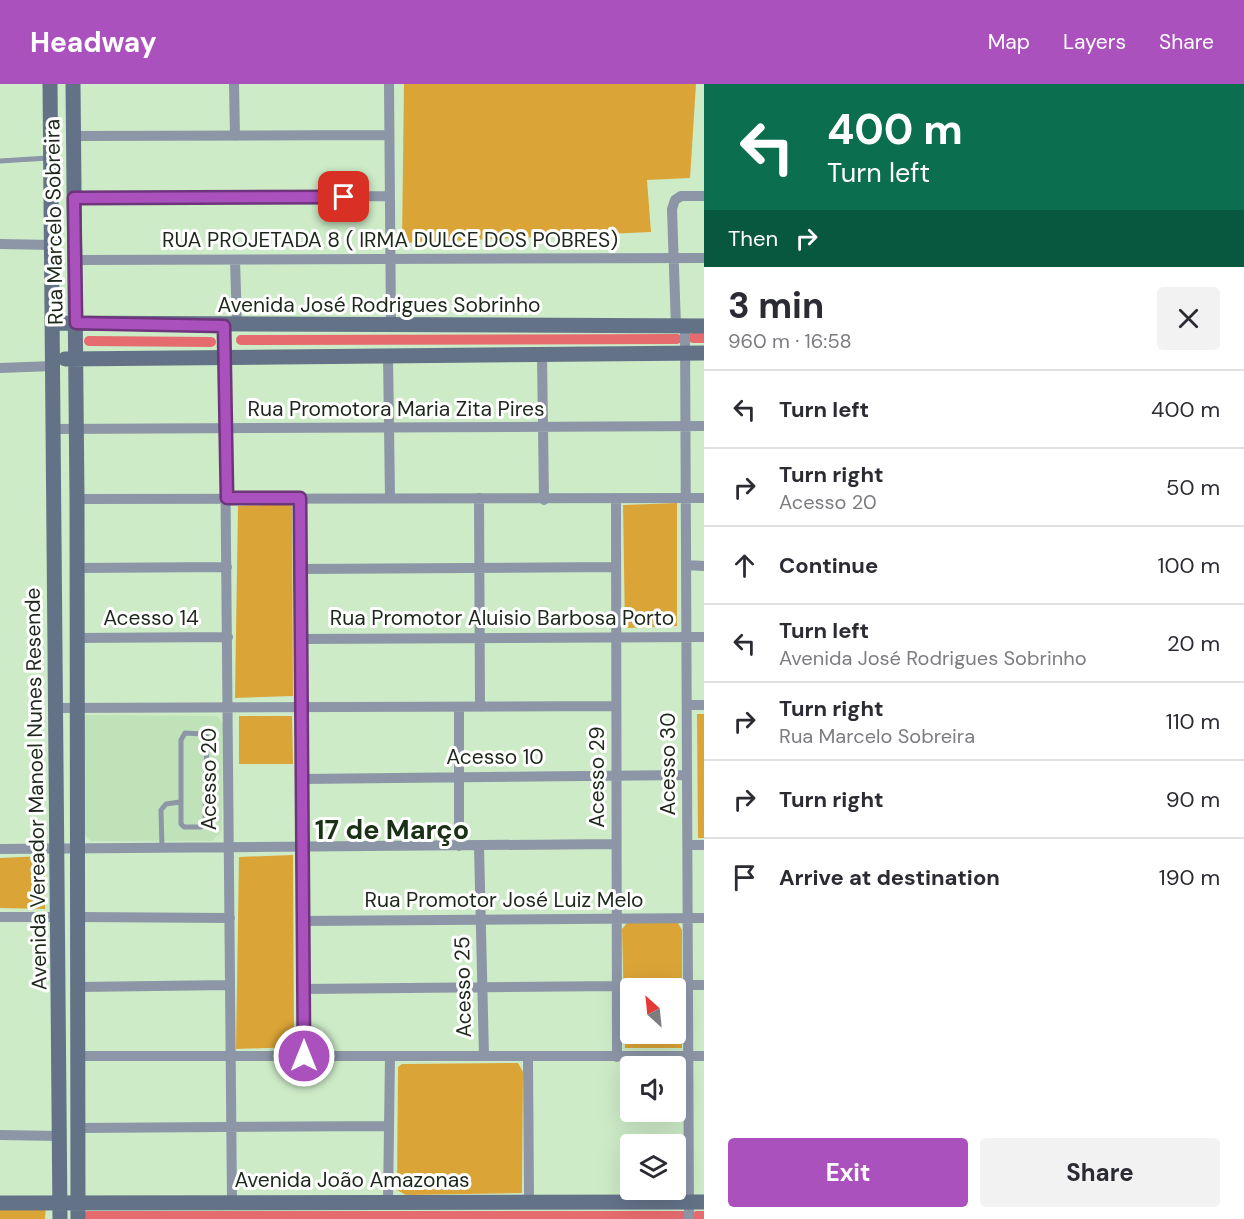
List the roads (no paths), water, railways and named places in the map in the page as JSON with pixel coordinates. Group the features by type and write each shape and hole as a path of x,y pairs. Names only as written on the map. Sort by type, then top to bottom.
{"street":[{"name":"Rua Marcelo Sobreira","path":"50,84 53,362"},
{"name":"Rua Marcelo Sobreira","path":"73,84 79,1128"},
{"path":"234,84 234,136"},
{"path":"389,84 391,326"},
{"path":"74,136 389,135"},
{"path":"74,198 389,196"},
{"name":"Acesso 30","path":"689,1219 697,1202 688,1056 685,353 673,259 672,209 675,200 681,196 704,196"},
{"path":"0,244 53,245"},
{"name":"RUA PROJETADA 8 ( IRMA DULCE DOS POBRES)","path":"75,260 704,258"},
{"name":"Acesso 20","path":"232,1202 225,357 231,326 236,260"},
{"name":"Avenida José Rodrigues Sobrinho","path":"53,323 231,326 704,326"},
{"path":"0,368 75,359 704,353"},
{"path":"542,354 544,500"},
{"path":"388,355 390,498"},
{"name":"Avenida Vereador Manoel Nunes Resende","path":"53,362 57,708 55,848 58,917 60,1219"},
{"name":"Rua Promotora Maria Zita Pires","path":"52,429 542,429 704,426"},
{"path":"300,498 304,1056"},
{"path":"479,498 480,707"},
{"name":"Acesso 29","path":"616,498 617,1056"},
{"path":"77,499 704,498"},
{"path":"686,565 704,566"},
{"path":"76,568 227,567"},
{"path":"300,569 616,567"},
{"name":"Acesso 14","path":"75,638 228,637"},
{"name":"Rua Promotor Aluisio Barbosa Porto","path":"301,639 704,637"},
{"path":"687,705 704,705"},
{"path":"57,708 616,706"},
{"path":"459,707 459,846"},
{"name":"Acesso 10","path":"302,779 687,775"},
{"path":"0,849 616,844"},
{"path":"688,845 704,845"},
{"name":"Acesso 25","path":"480,846 484,1056"},
{"path":"0,917 58,917"},
{"path":"78,917 230,918"},
{"name":"Rua Promotor José Luiz Melo","path":"303,921 704,918"},
{"path":"79,987 230,985"},
{"path":"688,985 704,985"},
{"path":"304,989 617,986"},
{"path":"79,1056 704,1056"},
{"path":"388,1201 390,1056"},
{"path":"528,1057 529,1200"},
{"path":"78,1219 79,1128 389,1126"},
{"path":"0,1136 60,1136"},
{"name":"Avenida João Amazonas","path":"0,1203 529,1200 697,1202"}],"lane":[{"path":"0,161 52,158"},
{"path":"185,733 202,734 207,737 204,825 182,826 180,802 182,735 185,733"},
{"path":"162,848 161,810 166,804 180,802"}],"waterway":[{"path":"693,338 704,338"},
{"path":"241,340 677,339"},
{"path":"89,341 211,342"},
{"path":"88,1216 682,1216"},
{"path":"697,1216 704,1216"}],"district":[{"name":"17 de Março","path":"392,829"}]}
